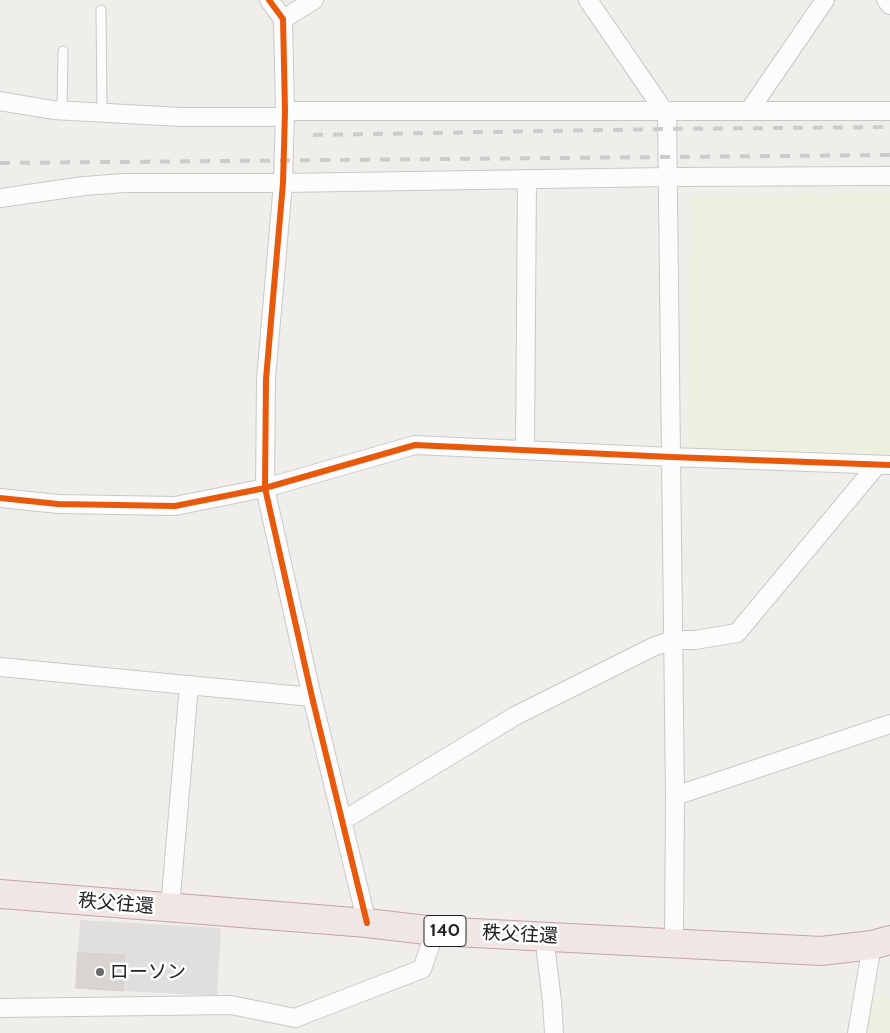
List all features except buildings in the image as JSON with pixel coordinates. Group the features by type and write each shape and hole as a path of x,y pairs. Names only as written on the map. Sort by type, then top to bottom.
{"highway":[{"name":"秩父往還","path":"0,894 367,923 435,931 821,951 881,942"}],"street":[{"path":"269,0 284,19 285,114 283,183 266,378 265,488 312,697 367,923"},
{"path":"284,19 314,0"},
{"path":"588,0 665,112 668,177 675,796 674,943"},
{"path":"749,111 825,0"},
{"path":"886,0 890,5"},
{"path":"0,101 62,110 181,117 285,114 890,111"},
{"path":"0,198 84,186 125,183 890,176"},
{"path":"525,450 527,179"},
{"path":"0,498 58,504 175,506 265,488 415,444 671,457 883,465"},
{"path":"342,821 515,716 653,647 673,640 695,640 737,632 883,465"},
{"path":"0,668 312,697"},
{"path":"170,908 189,685"},
{"path":"675,796 890,724"},
{"path":"0,1008 231,1005 294,1018 422,969 435,931"},
{"path":"544,936 554,1033"},
{"path":"857,1033 881,942"}],"lane":[{"path":"101,10 102,112"},
{"path":"62,110 63,51"}],"green space":[{"path":"890,193 890,454 688,455 691,196"},
{"path":"873,996 890,997 890,1033 866,1033"}],"shaded area":[{"path":"80,920 221,928 217,996 123,991 125,956 78,953"}],"railway":[{"path":"313,135 890,127"},
{"path":"0,163 890,155"}],"cycle path":[{"path":"269,0 283,19 285,111 283,183 266,379 265,488 312,697 367,923"},
{"path":"0,498 58,504 175,506 265,488 415,445 890,465"}],"place":[{"name":"ローソン","path":"100,972"}]}
